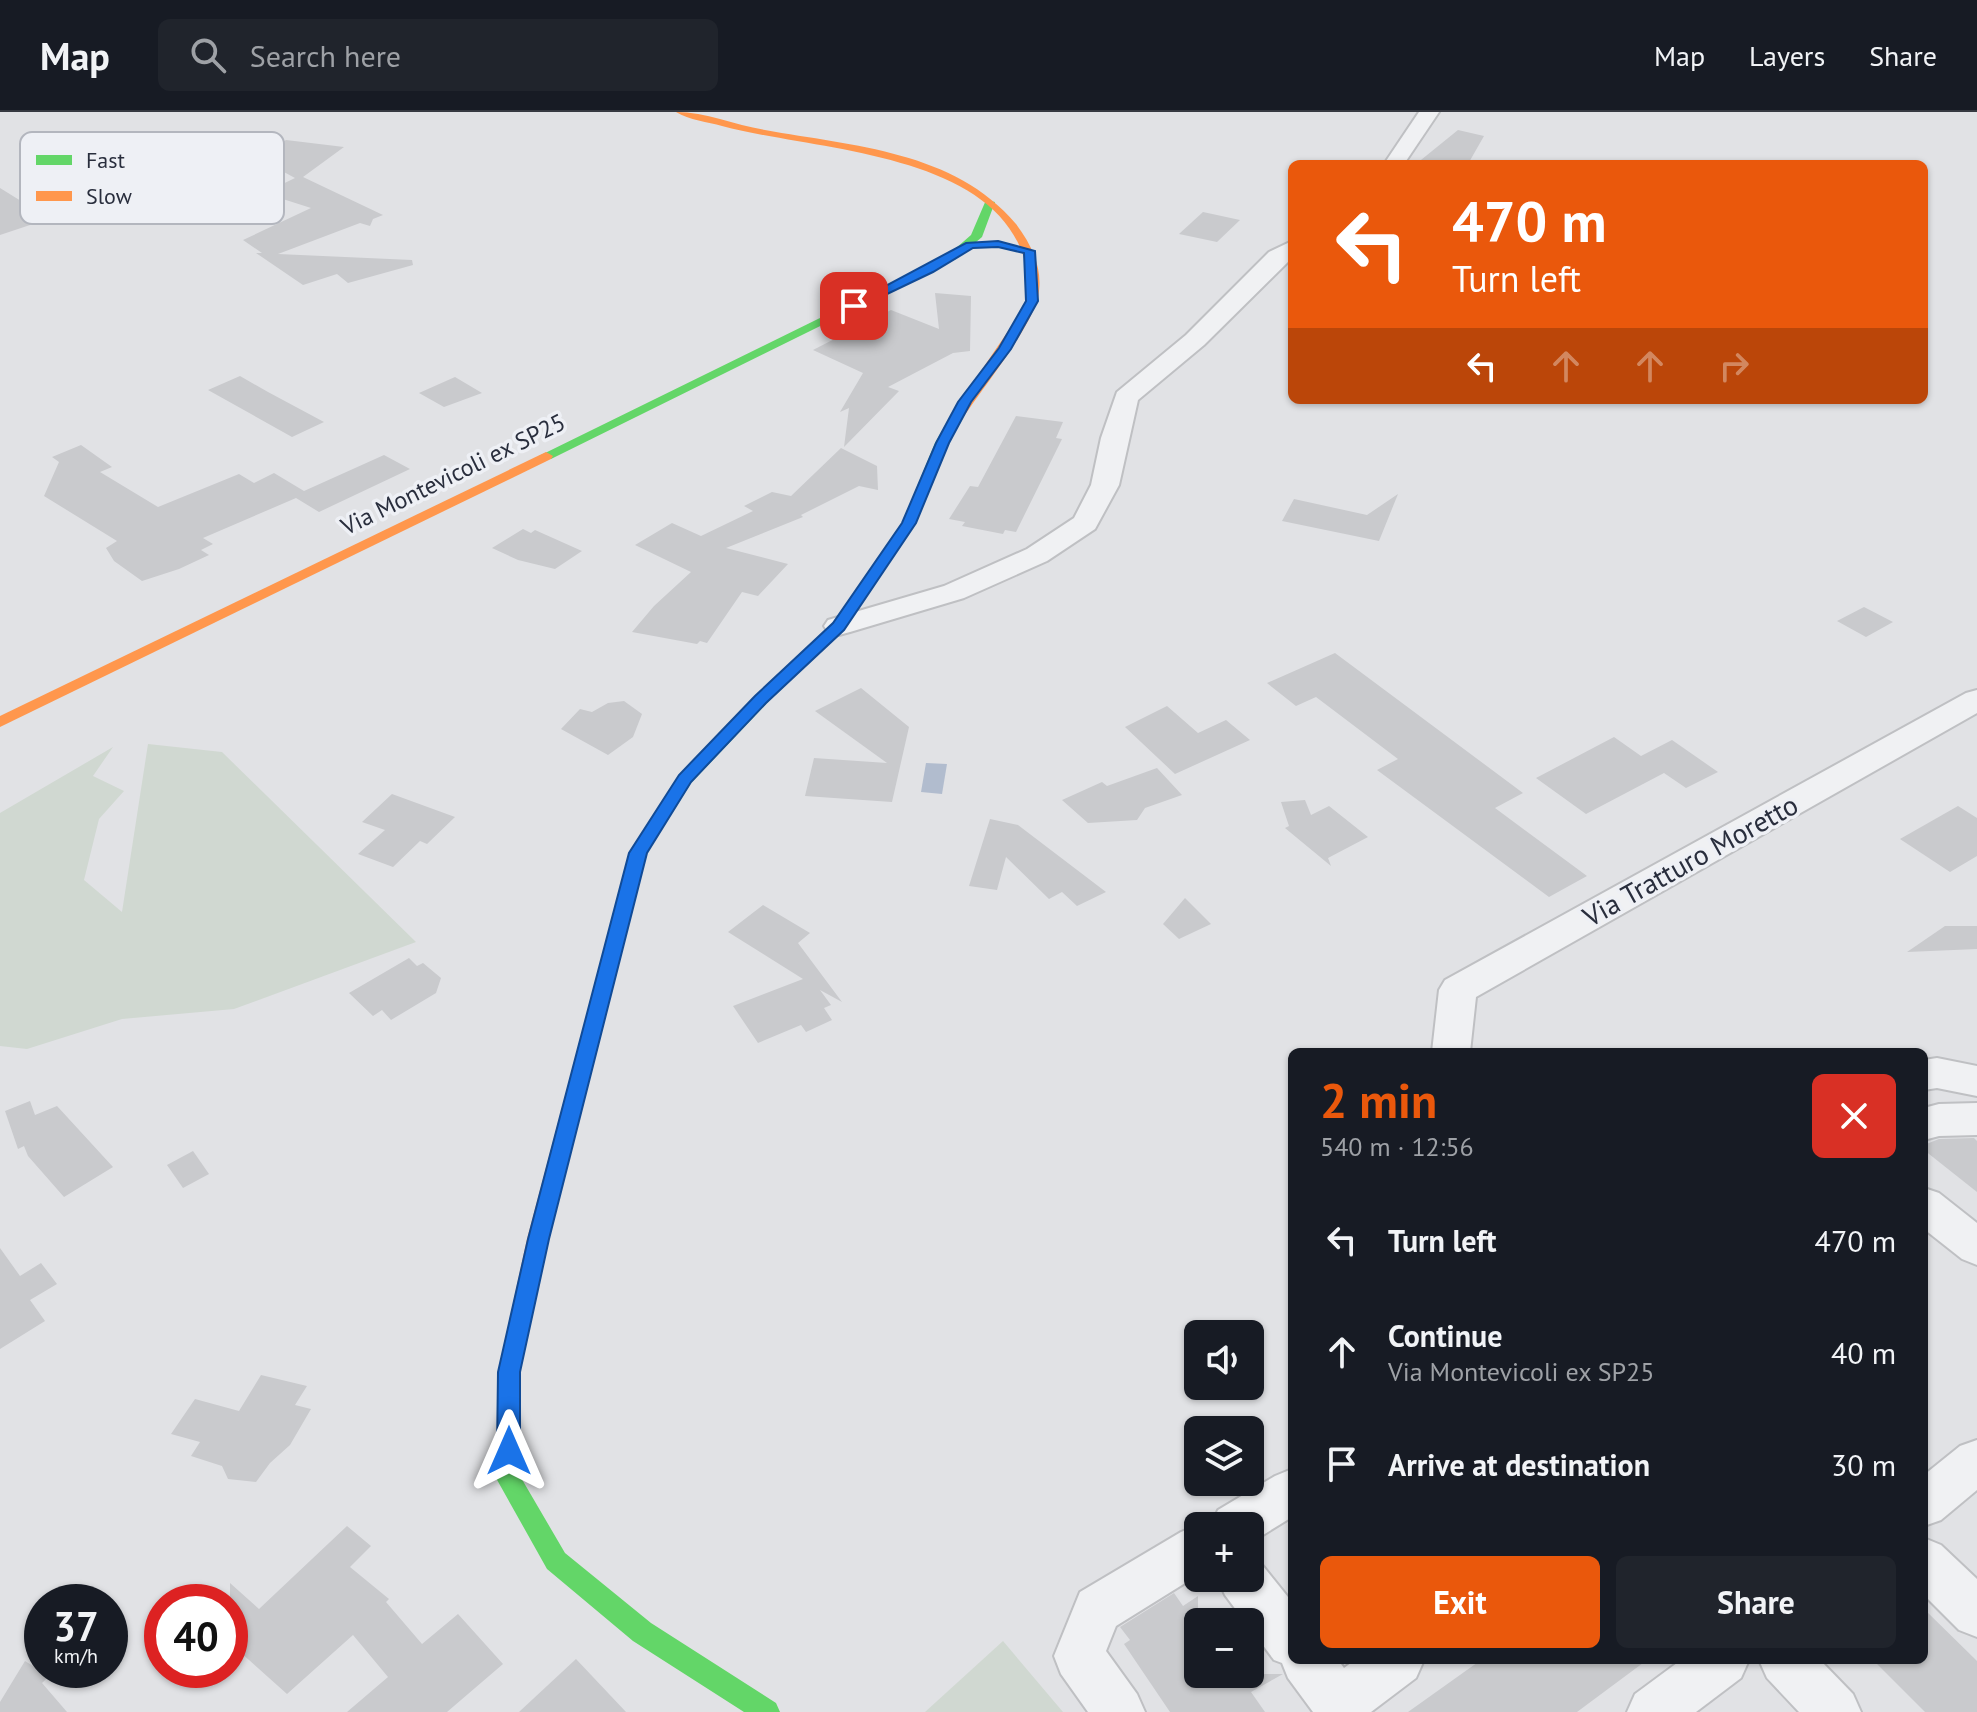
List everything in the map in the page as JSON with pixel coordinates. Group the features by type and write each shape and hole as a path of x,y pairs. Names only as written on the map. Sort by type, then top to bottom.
{"street":[{"path":"681,112 717,116 889,157 936,171 968,186 990,202 1013,226 1029,251 1026,276 1032,301 1005,349 965,402 942,443 909,523 839,626 761,700 685,779 638,853 538,1239 509,1372 508,1478 556,1561 642,1632 767,1712"},
{"path":"1397,160 1429,112"},
{"path":"928,270 970,245 985,227 990,202"},
{"path":"970,245 998,244 1029,251"},
{"path":"839,626 954,592 1037,555 1085,523 1105,485 1126,397 1195,340 1277,257 1288,250"},
{"path":"1008,258 1029,251"},
{"path":"928,270 971,265"},
{"name":"Via Montevicoli ex SP25","path":"0,722 928,270"},
{"name":"Via Tratturo Moretto","path":"1451,1048 1458,990 1977,700"},
{"path":"1930,1074 1977,1081"},
{"path":"1928,1123 1977,1119"},
{"path":"1928,1214 1977,1247"},
{"path":"1258,1512 1288,1493"},
{"path":"1119,1712 1079,1656 1098,1609 1184,1557"},
{"path":"1928,1565 1977,1613"},
{"path":"1253,1592 1288,1637"},
{"path":"1309,1664 1342,1707 1393,1664"},
{"path":"1653,1712 1718,1664"},
{"path":"1789,1664 1835,1712"}],"shaded area":[{"path":"148,744 222,752 416,942 234,1009 122,1019 27,1049 0,1046 0,813 113,747 93,776 124,791 99,819 84,880 122,912"},
{"path":"1003,1641 1063,1712 925,1712"}],"water":[{"path":"926,763 947,764 942,794 921,792"}],"building":[{"path":"1458,130 1484,136 1470,160 1421,160"},
{"path":"284,141 344,147 303,177 383,215 373,219 370,226 360,223 278,254 412,260 413,265 348,283 337,274 303,285 256,253 262,253 243,240 277,224 284,224 284,221 311,208 284,199 284,183 295,178 284,172"},
{"path":"0,188 20,200 20,224 33,224 0,235"},
{"path":"1203,212 1240,220 1217,242 1179,234"},
{"path":"935,293 971,296 970,351 953,353 888,387 899,391 844,447 849,408 840,412 863,373 813,350 891,310 939,329"},
{"path":"240,376 324,422 292,437 208,390"},
{"path":"455,377 482,393 444,407 419,393"},
{"path":"1016,416 1063,422 1056,438 1062,439 1016,532 1005,530 1003,534 962,526 965,522 949,519 970,486 978,487"},
{"path":"81,445 112,467 100,472 158,507 239,474 254,483 274,473 304,491 384,455 410,469 319,512 296,498 203,538 213,544 201,550 209,555 142,581 114,561 106,548 117,541 44,496 59,462 52,457"},
{"path":"841,448 877,466 878,490 859,486 801,515 803,517 726,548 788,564 758,596 742,592 707,643 700,641 697,644 632,632 654,606 691,572 635,545 672,523 701,536 753,511 744,506 772,492 791,496"},
{"path":"1398,494 1379,541 1282,521 1294,499 1367,515"},
{"path":"523,529 531,533 535,530 582,551 555,569 518,560 492,548"},
{"path":"1864,607 1893,622 1866,637 1837,621"},
{"path":"1335,653 1523,793 1495,808 1587,876 1549,897 1377,770 1398,759 1316,697 1296,706 1267,683"},
{"path":"861,688 909,727 892,802 805,796 814,758 887,763 815,711"},
{"path":"624,701 642,714 633,737 608,755 561,729 580,709 592,712 608,703"},
{"path":"1167,706 1198,733 1226,720 1250,740 1175,774 1125,727"},
{"path":"1614,737 1641,756 1672,740 1718,772 1686,788 1664,773 1586,814 1536,778"},
{"path":"1157,768 1182,795 1145,808 1137,820 1088,823 1062,800 1102,782 1107,786"},
{"path":"392,794 455,817 427,844 420,841 393,867 358,854 385,830 362,822"},
{"path":"1305,800 1311,815 1329,806 1368,837 1328,858 1331,866 1285,828 1289,826 1281,802"},
{"path":"1958,806 1977,818 1977,856 1950,872 1900,839"},
{"path":"990,819 1018,825 1106,892 1077,906 1062,892 1049,899 1006,857 997,890 969,886"},
{"path":"1185,898 1211,924 1179,939 1163,924"},
{"path":"763,905 810,933 798,943 842,1002 820,990 831,1005 824,1008 832,1020 806,1032 801,1025 758,1043 733,1006 803,979 728,932"},
{"path":"1945,926 1977,926 1977,949 1907,952"},
{"path":"409,958 417,966 423,963 441,978 436,993 391,1020 382,1010 373,1016 349,993"},
{"path":"30,1101 35,1115 57,1106 113,1167 64,1197 28,1156 24,1146 18,1149 5,1111"},
{"path":"1974,1138 1977,1141 1977,1192 1928,1153 1928,1143 1939,1139"},
{"path":"193,1151 209,1174 183,1188 167,1165"},
{"path":"0,1248 20,1276 41,1263 57,1284 30,1300 45,1321 0,1349"},
{"path":"261,1375 307,1386 295,1405 311,1409 290,1445 270,1463 256,1482 228,1479 222,1466 191,1456 200,1442 171,1434 195,1399 239,1411"},
{"path":"347,1526 371,1546 350,1567 389,1599 386,1602 422,1644 458,1614 503,1664 447,1712 347,1712 388,1677 353,1635 287,1694 248,1659 248,1599 259,1609"},
{"path":"1174,1593 1183,1606 1198,1596 1198,1608 1184,1608 1184,1688 1258,1688 1251,1692 1265,1712 1170,1712 1124,1644 1130,1640 1120,1627"},
{"path":"1928,1613 1977,1661 1977,1712 1925,1712 1877,1664 1928,1664"},
{"path":"576,1659 626,1712 519,1712"},
{"path":"24,1663 24,1688 46,1688 67,1712 0,1712 0,1702"},
{"path":"1475,1664 1642,1664 1577,1712 1408,1712"},
{"path":"1264,1674 1283,1674 1264,1685"}],"traffic: fast":[{"path":"546,456 952,257 976,237 990,202"},
{"path":"587,1051 638,853 685,779 761,700 839,626 909,523 942,443 956,418"},
{"path":"509,1406 508,1478 556,1561 642,1632 767,1712"}],"traffic: slow":[{"path":"681,112 753,131 905,160 939,172 970,188 997,209 1020,237 1027,251 1033,276 1032,301 956,418"},
{"path":"0,722 546,456"},
{"path":"509,1406 509,1372 538,1239 587,1051"}],"route":[{"path":"509,1451 509,1372 538,1239 638,853 685,779 761,700 839,626 909,523 942,443 965,402 1005,349 1032,301 1029,251 998,244 970,245 928,270 854,306"}]}
